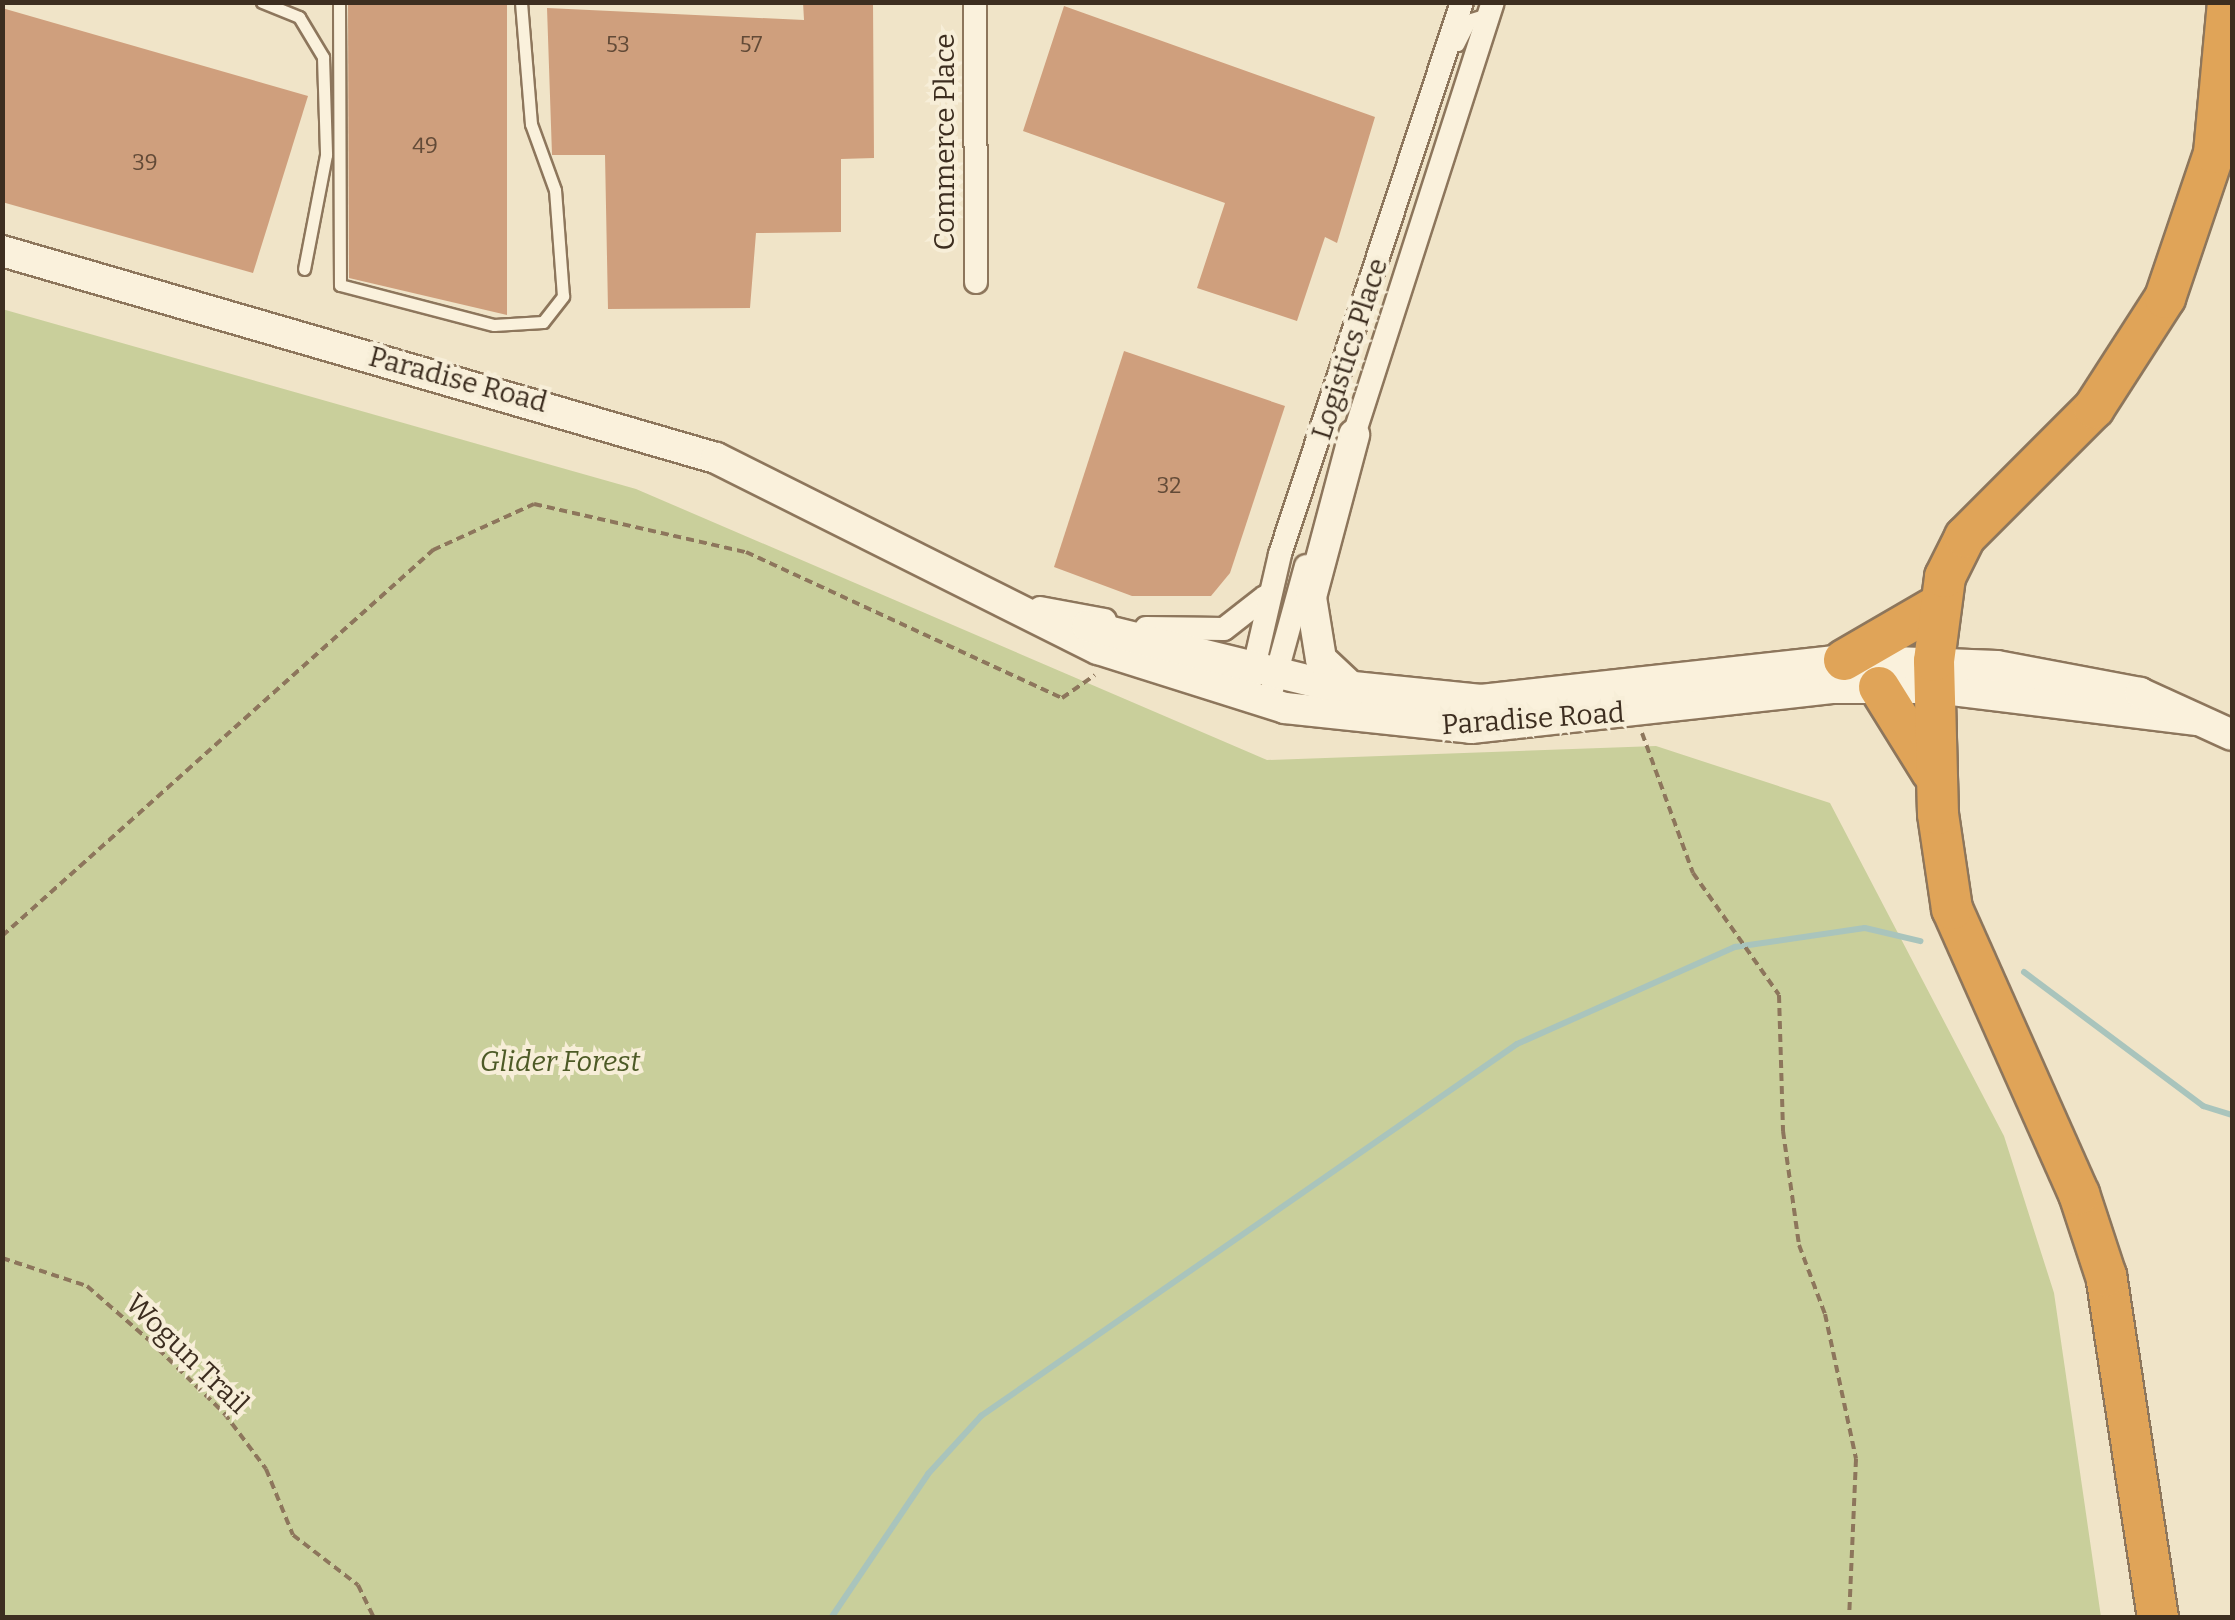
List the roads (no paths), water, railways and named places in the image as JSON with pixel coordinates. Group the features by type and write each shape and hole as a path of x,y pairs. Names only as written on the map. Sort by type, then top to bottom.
{"highway":[{"path":"2158,1618 2115,1310 2080,1194 1962,942 1936,780 1935,674 1939,605 1965,537 2094,408 2164,298 2214,153 2228,2"},
{"path":"1844,660 1939,605"},
{"path":"1879,687 1936,780"}],"street":[{"name":"Commerce Place","path":"975,2 976,282"},
{"path":"1459,3 1491,8"},
{"name":"Logistics Place","path":"1260,687 1271,587 1459,3"},
{"name":"Logistics Place","path":"1260,687 1354,436 1491,8"},
{"name":"Paradise Road","path":"2,251 650,435 716,458 1120,658 1471,728 1879,687 1935,674"},
{"path":"1354,436 1311,597 1321,659 1354,690"},
{"name":"Paradise Road","path":"900,548 1040,608 1260,687 1564,698 1844,660 2196,720 2232,735"},
{"path":"1040,608 1190,634 1243,622 1271,587"}],"lane":[{"path":"262,2 299,17 324,57 326,155 304,269"},
{"path":"338,2 340,285 494,324 542,322 563,296 555,190 531,124 522,2"},
{"name":"Logistics Place","path":"1292,516 1322,455 1461,37 1471,19 1491,8"}],"waterway":[{"path":"831,1618 928,1474 981,1416 1517,1044 1735,947 1865,928 1920,941"},
{"path":"2024,972 2203,1106 2232,1115"}],"park label":[{"name":"Glider Forest","path":"560,1062"}]}
